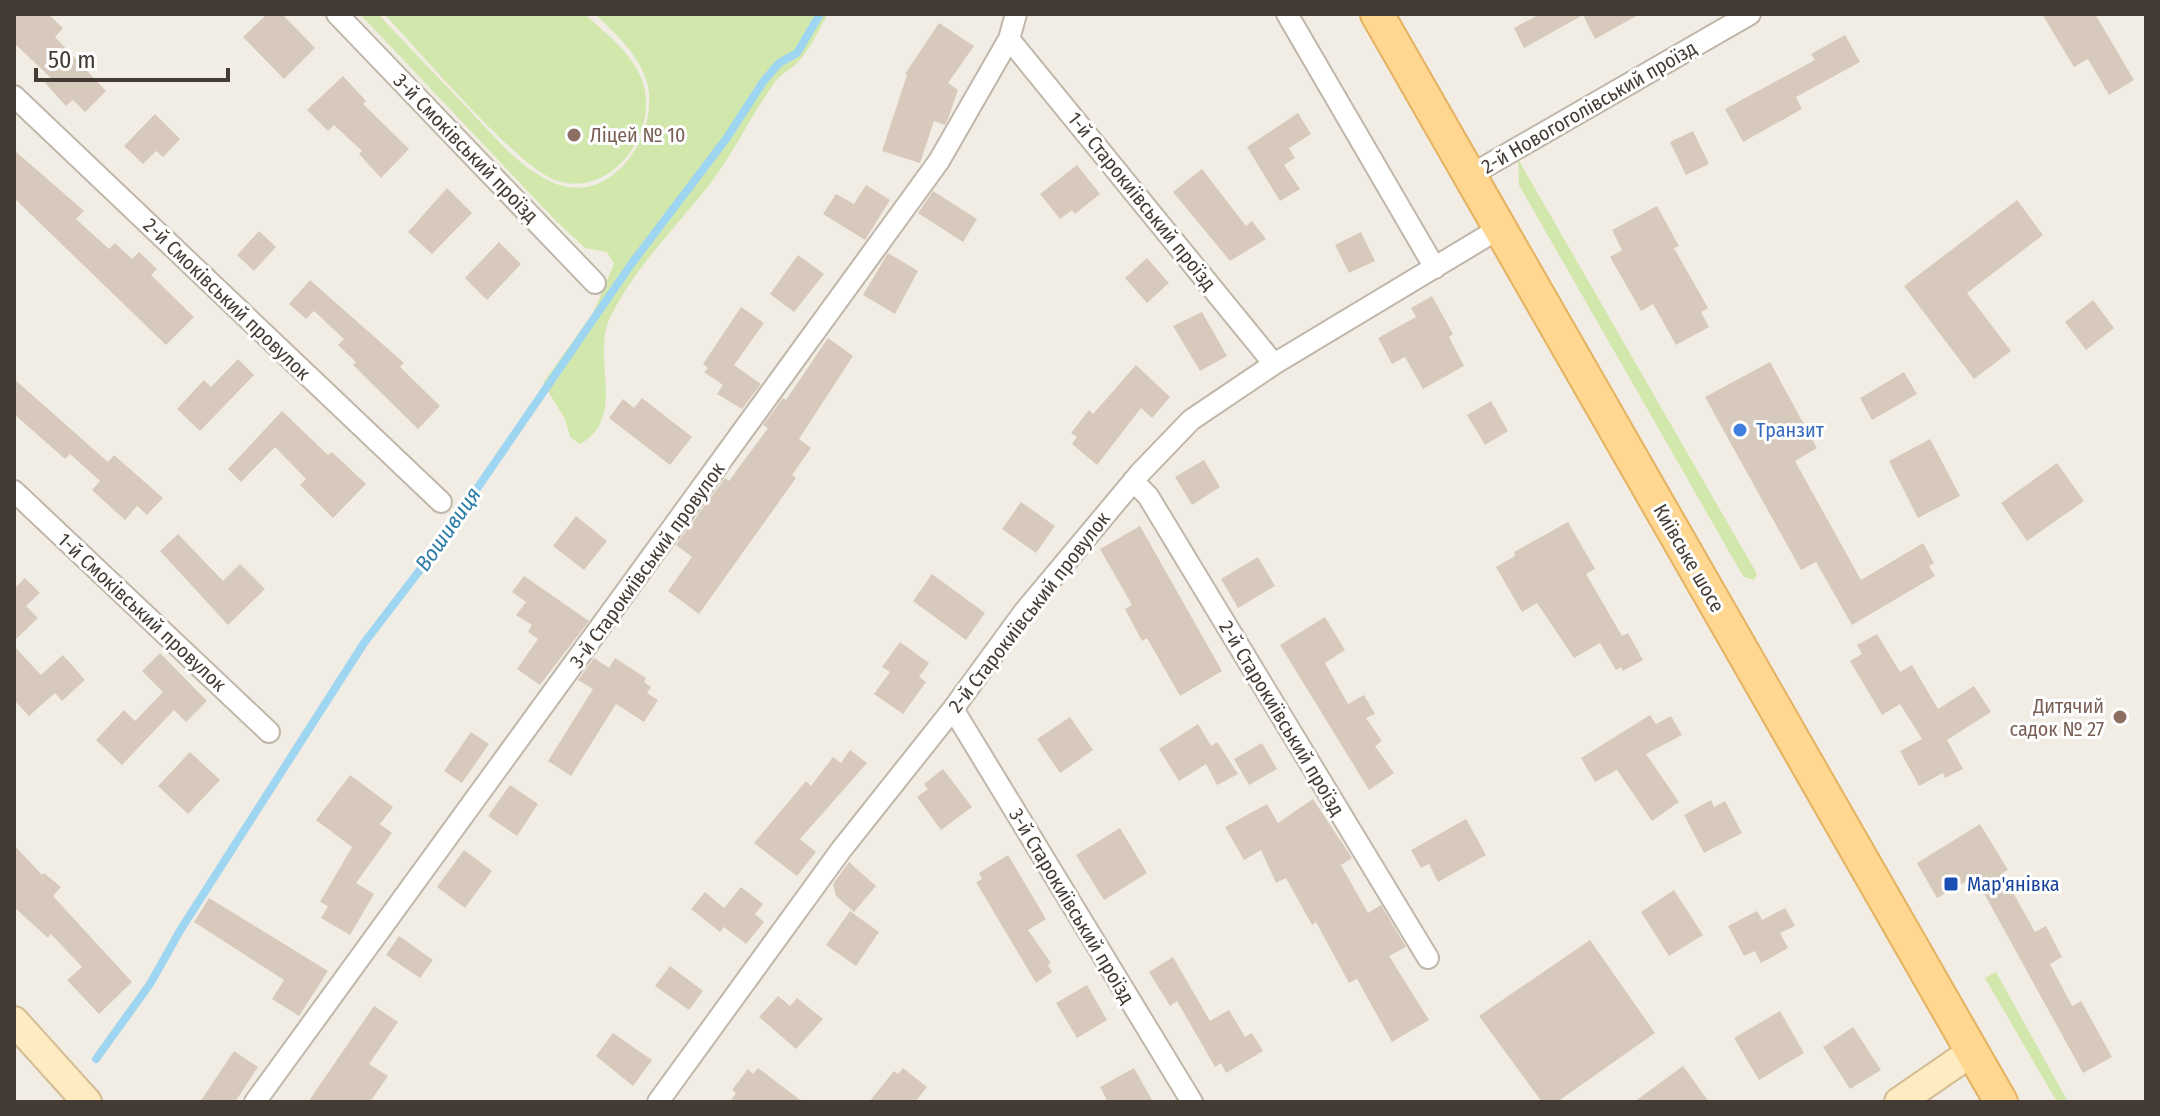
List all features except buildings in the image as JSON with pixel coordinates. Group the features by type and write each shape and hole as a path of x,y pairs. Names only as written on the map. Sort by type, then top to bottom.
{"main road":[{"name":"Київське шосе","path":"1377,14 2001,1102"}],"street":[{"name":"3-й Смоківський проїзд","path":"337,14 595,283"},
{"name":"3-й Старокиївський провулок","path":"255,1102 939,161 1009,39 1016,14"},
{"path":"1287,14 1435,268"},
{"name":"2-й Новогоголівський проїзд","path":"1469,176 1750,14"},
{"name":"1-й Старокиївський проїзд","path":"1009,39 1274,364"},
{"name":"2-й Смоківський провулок","path":"14,96 441,502"},
{"name":"2-й Старокиївський провулок","path":"658,1102 841,850 953,709 1024,612 1133,481 1191,420 1274,364 1500,228"},
{"name":"2-й Старокиївський проїзд","path":"1133,481 1148,496 1428,958"},
{"name":"1-й Смоківський провулок","path":"14,491 269,732"},
{"name":"3-й Старокиївський проїзд","path":"953,709 1192,1102"},
{"path":"14,1021 87,1102"},
{"path":"1899,1102 1973,1051"}],"green space":[{"path":"360,14 378,14 518,160 540,176 573,188 593,186 626,163 645,127 649,107 648,87 640,66 627,47 595,14 828,14 805,54 775,82 716,176 641,268 618,302 605,335 606,387 602,419 594,433 580,444 570,437 565,419 543,383 593,313 614,264 607,252 585,248 556,221"},
{"path":"384,14 585,14 626,54 639,72 646,103 644,122 637,141 626,158 611,172 575,184 555,180 538,170 493,131"},
{"path":"1518,159 1757,574 1754,580 1743,576 1519,185"},
{"path":"1996,972 2068,1102 2057,1102 1985,978"}],"waterway":[{"name":"Вошивиця","path":"96,1059 150,984 181,929 364,643 430,557 632,263 726,139 763,82 779,63 797,53 820,14"}],"place":[{"name":"Ліцей № 10","path":"574,135"},
{"name":"Транзит","path":"1740,430"},
{"name":"Дитячий садок № 27","path":"2120,717"},
{"name":"Мар'янівка","path":"1951,884"}]}
